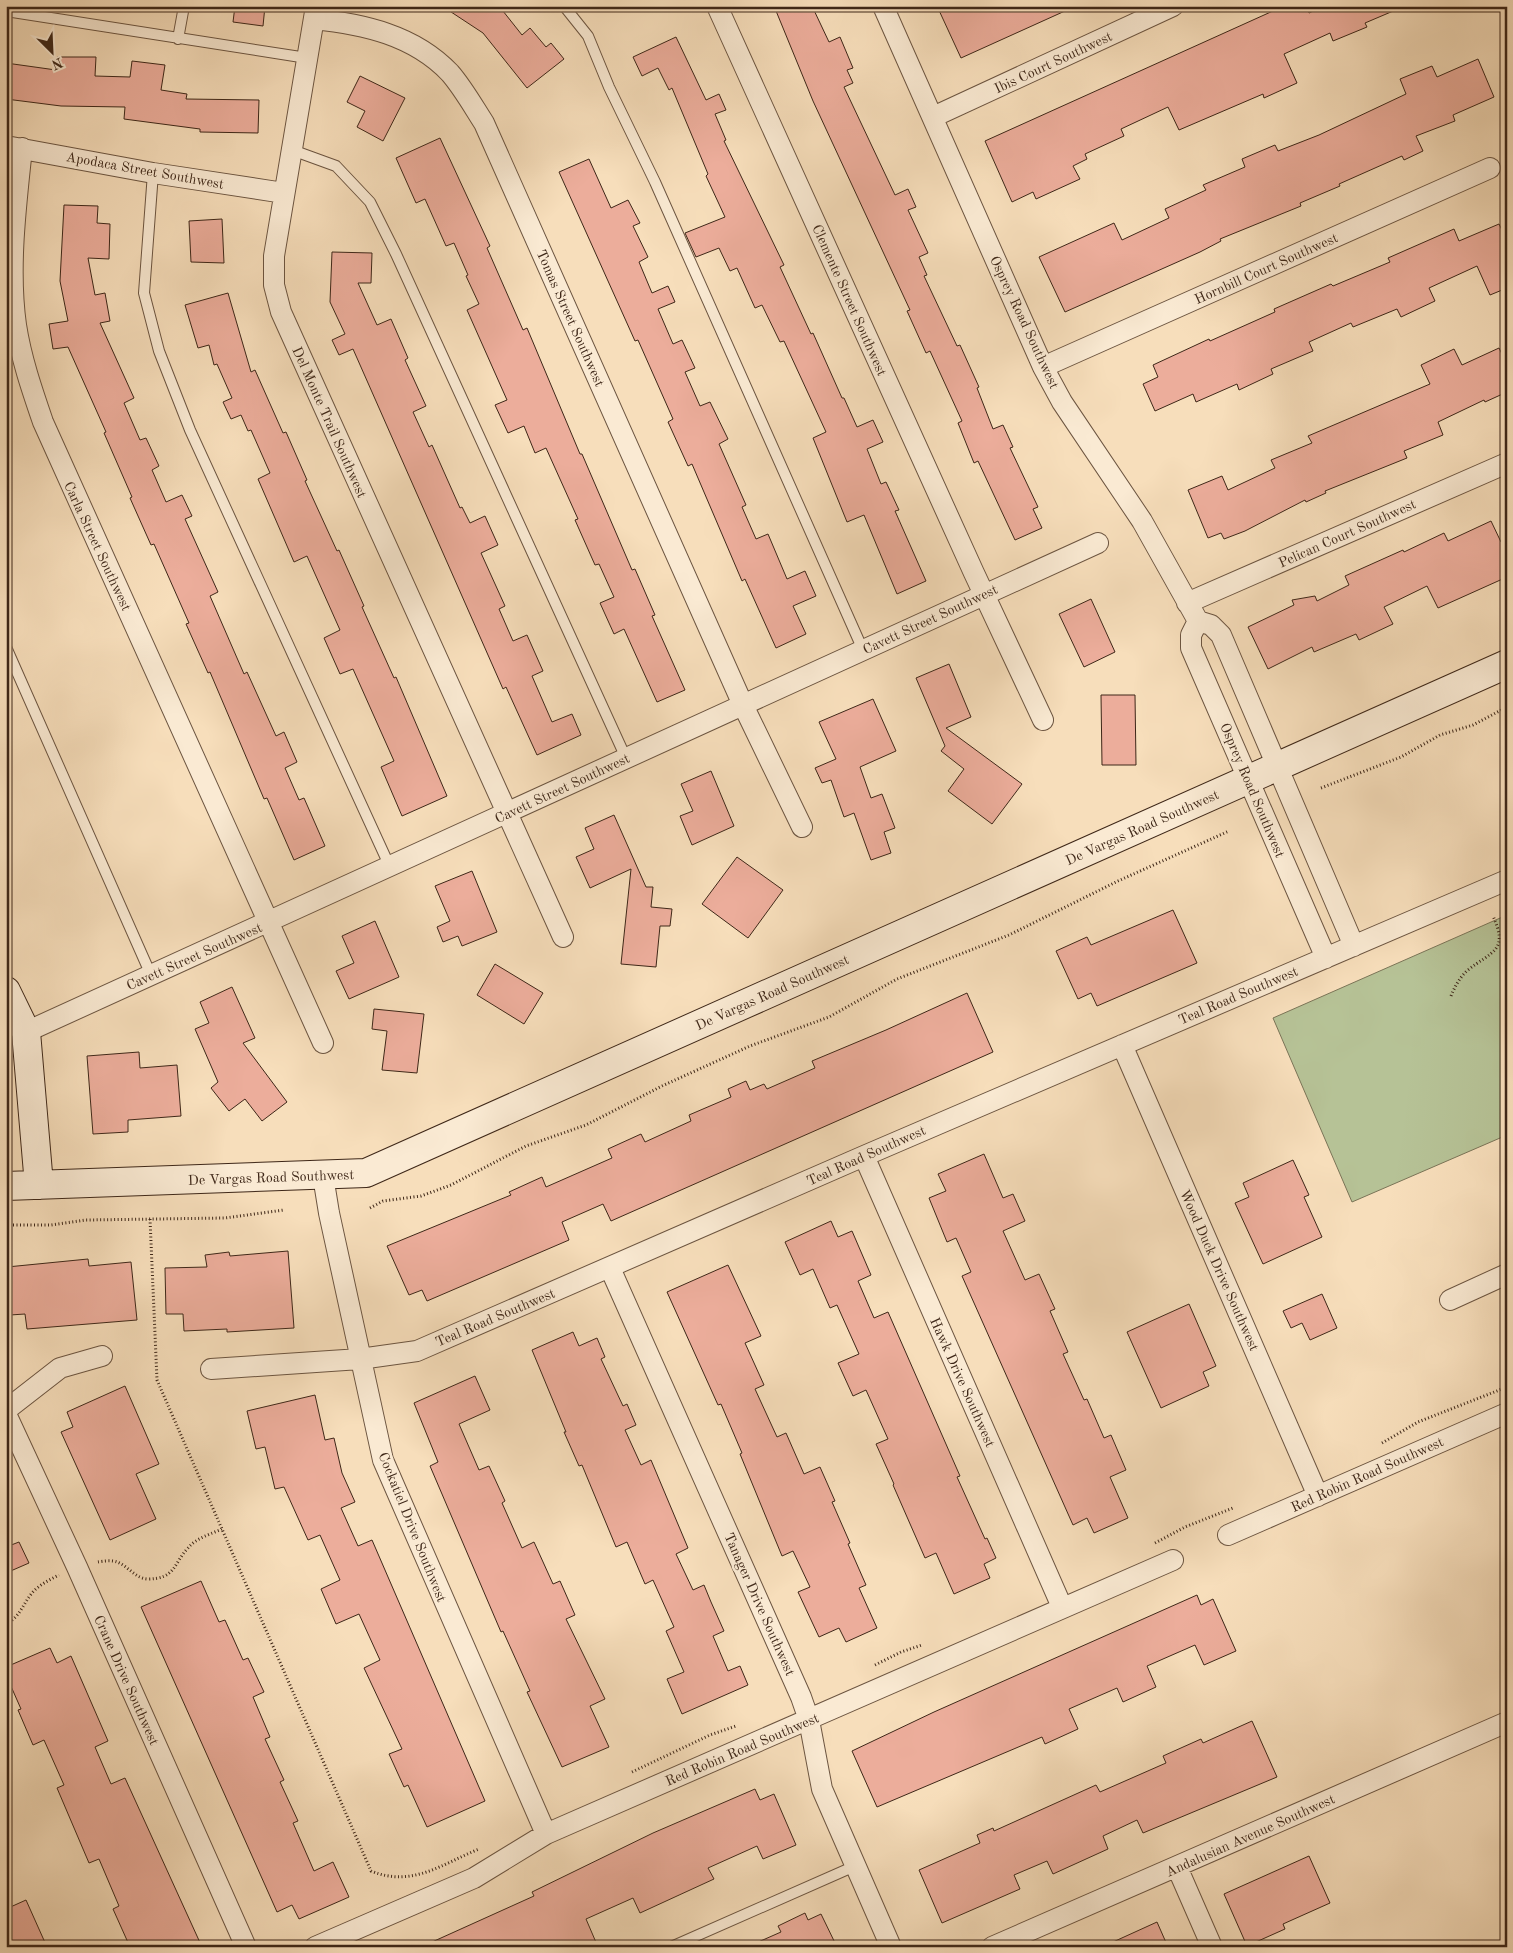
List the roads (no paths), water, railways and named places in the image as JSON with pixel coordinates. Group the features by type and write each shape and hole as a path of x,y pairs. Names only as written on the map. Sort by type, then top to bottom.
{"street":[{"name":"Clemente Street Southwest","path":"717,6 984,594 1044,720"},
{"name":"Osprey Road Southwest","path":"883,6 934,117 1043,367 1062,402 1142,521 1198,620 1211,625 1221,635 1354,946"},
{"name":"Ibis Court Southwest","path":"934,117 1173,6"},
{"name":"Del Monte Trail Southwest","path":"315,13 284,193 274,266 274,285 281,312 564,937"},
{"name":"Tomas Street Southwest","path":"315,13 378,29 426,53 449,72 484,123 743,705 802,827"},
{"name":"Apodaca Street Southwest","path":"14,147 152,173 284,193"},
{"name":"Carla Street Southwest","path":"14,147 14,280 16,324 29,379 43,422 323,1043"},
{"name":"Hornbill Court Southwest","path":"1043,367 1490,168"},
{"name":"Pelican Court Southwest","path":"1187,603 1507,463"},
{"name":"Cavett Street Southwest","path":"14,1012 150,975 507,814 984,594 1098,544"},
{"name":"Osprey Road Southwest","path":"1198,620 1191,636 1191,648 1224,720 1247,780 1326,958"},
{"name":"De Vargas Road Southwest","path":"6,1186 366,1173 1507,664"},
{"name":"Teal Road Southwest","path":"211,1369 360,1359 417,1351 864,1156 1507,880"},
{"path":"14,1012 38,1185"},
{"name":"Wood Duck Drive Southwest","path":"1122,1045 1318,1496"},
{"name":"Hawk Drive Southwest","path":"864,1156 1062,1607"},
{"name":"Cockatiel Drive Southwest","path":"323,1176 328,1213 382,1460 546,1834"},
{"name":"Tanager Drive Southwest","path":"610,1268 801,1696 809,1720 822,1789 891,1947"},
{"path":"1450,1300 1507,1274"},
{"path":"6,1410 60,1368 102,1356"},
{"name":"Red Robin Road Southwest","path":"1228,1535 1507,1413"},
{"name":"Crane Drive Southwest","path":"6,1414 77,1567 246,1947"},
{"name":"Red Robin Road Southwest","path":"316,1947 474,1878 546,1834 1173,1560"},
{"name":"Andalusian Avenue Southwest","path":"992,1947 1507,1722"},
{"path":"1177,1867 1212,1947"}],"lane":[{"path":"178,40 184,6"},
{"path":"564,6 588,36 609,87 655,182 863,650"},
{"path":"6,11 178,40 307,58"},
{"path":"292,150 336,166 370,202 400,262 626,758"},
{"path":"152,173 144,293 159,351 190,430 390,867"},
{"path":"6,647 150,975"},
{"path":"671,1947 855,1866"}]}
